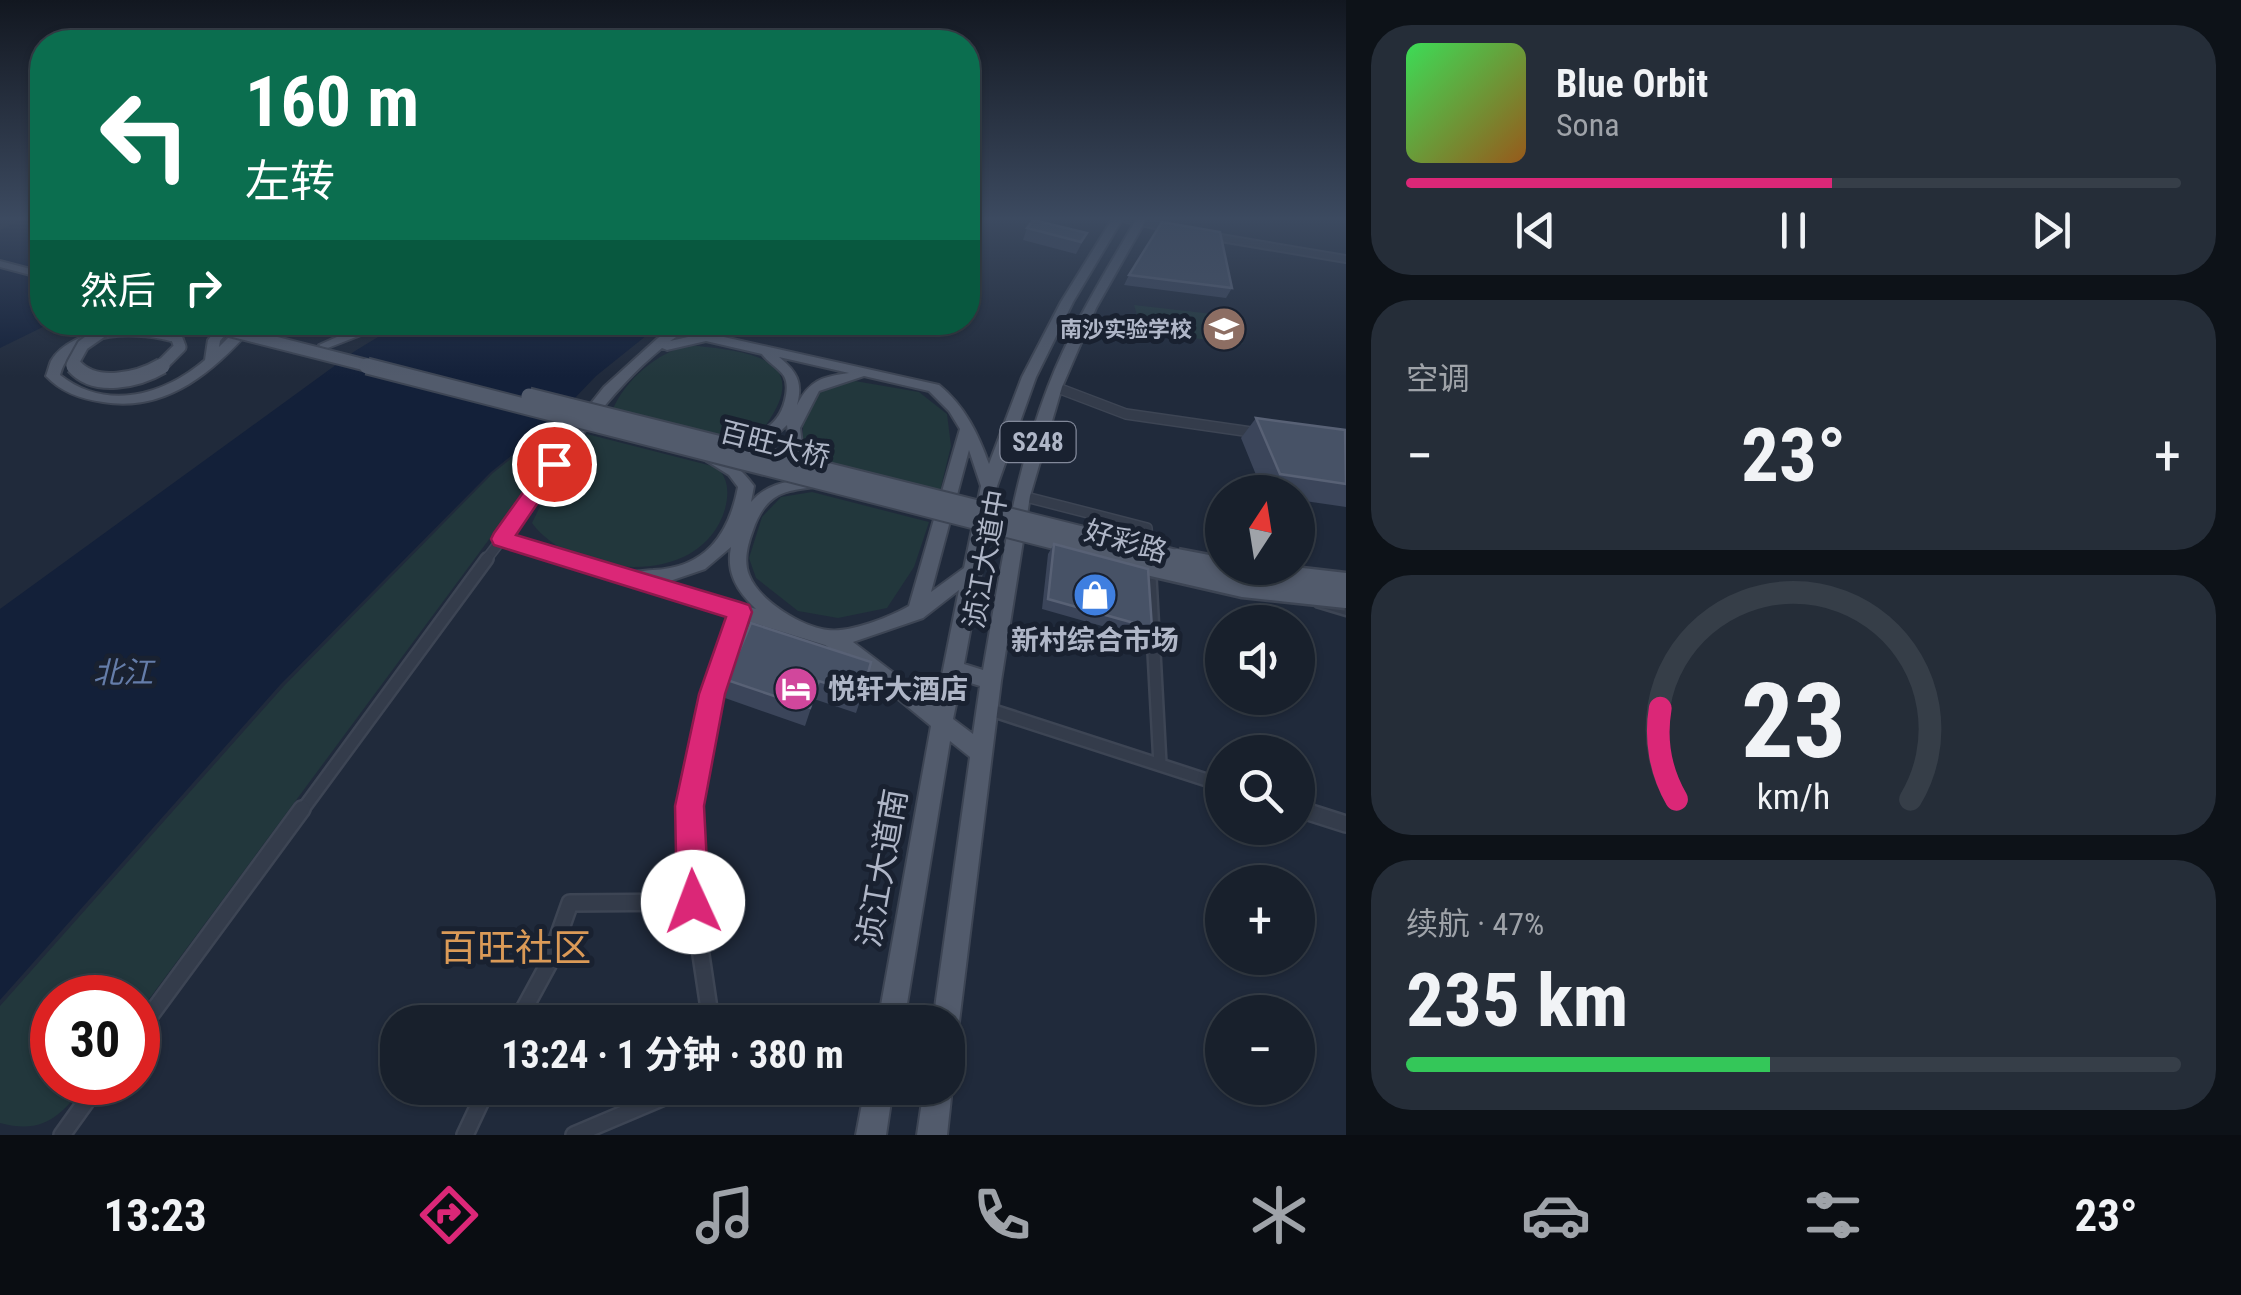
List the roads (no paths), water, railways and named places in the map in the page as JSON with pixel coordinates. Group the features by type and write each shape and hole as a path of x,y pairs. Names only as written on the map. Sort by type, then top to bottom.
{"main road":[{"name":"浈江大道中","path":"942,724 989,486 1029,377 1067,302 1091,271"},
{"name":"浈江大道中","path":"982,754 1021,504 1055,387 1107,271"},
{"path":"0,275 30,282"},
{"path":"90,341 78,350 72,363 77,371 109,380 140,376 172,358 180,346 177,339 167,335"},
{"path":"211,360 214,340 219,335"},
{"path":"90,341 64,352 54,362 52,376 81,393 132,403 178,388 237,335"},
{"name":"百旺大桥","path":"249,335 818,476 1168,571 1243,586 1346,598"},
{"name":"百旺大桥","path":"287,335 712,449"},
{"path":"325,344 344,335"},
{"path":"350,351 358,335"},
{"path":"672,335 585,419 502,539 831,639 860,657 982,754"},
{"path":"642,361 676,342 706,337 934,388 955,408 989,486"},
{"path":"712,449 754,442 782,425 794,385 789,372 754,348"},
{"path":"622,576 658,578 690,572 731,551 763,498 818,476 795,448 793,428 813,388 849,377 878,376"},
{"path":"916,613 966,429"},
{"path":"712,449 746,486 731,551 738,568 749,590 792,628"},
{"name":"百旺大桥","path":"818,476 1152,554 1240,571 1346,583"},
{"path":"831,639 884,628 916,613 972,572"},
{"path":"953,669 992,681"},
{"name":"浈江大道南","path":"894,1005 942,724"},
{"name":"S248","path":"948,1005 982,754"},
{"path":"871,1135 877,1105"},
{"path":"932,1135 936,1105"}],"street":[{"path":"1055,387 1126,414 1269,434"},
{"name":"好彩路","path":"1021,504 1346,610"},
{"path":"160,1002 502,539"},
{"path":"1148,546 1160,764"},
{"path":"708,1005 693,902 689,806 712,694 740,612"},
{"path":"988,710 1205,779"},
{"path":"1315,814 1346,824"},
{"path":"526,1005 548,965 570,903 693,902"},
{"path":"62,1135 84,1105"},
{"path":"464,1135 479,1105"},
{"path":"574,1135 644,1105"}],"water":[{"path":"0,271 30,271 30,333 0,348"},
{"name":"北江","path":"381,335 647,335 596,376 546,428 491,472 280,685 0,1000 0,609"}],"place":[{"name":"南沙实验学校","path":"1224,329"},
{"name":"新村综合市场","path":"1095,595"},
{"name":"悦轩大酒店","path":"796,689"}],"district":[{"name":"百旺社区","path":"515,948"}]}
